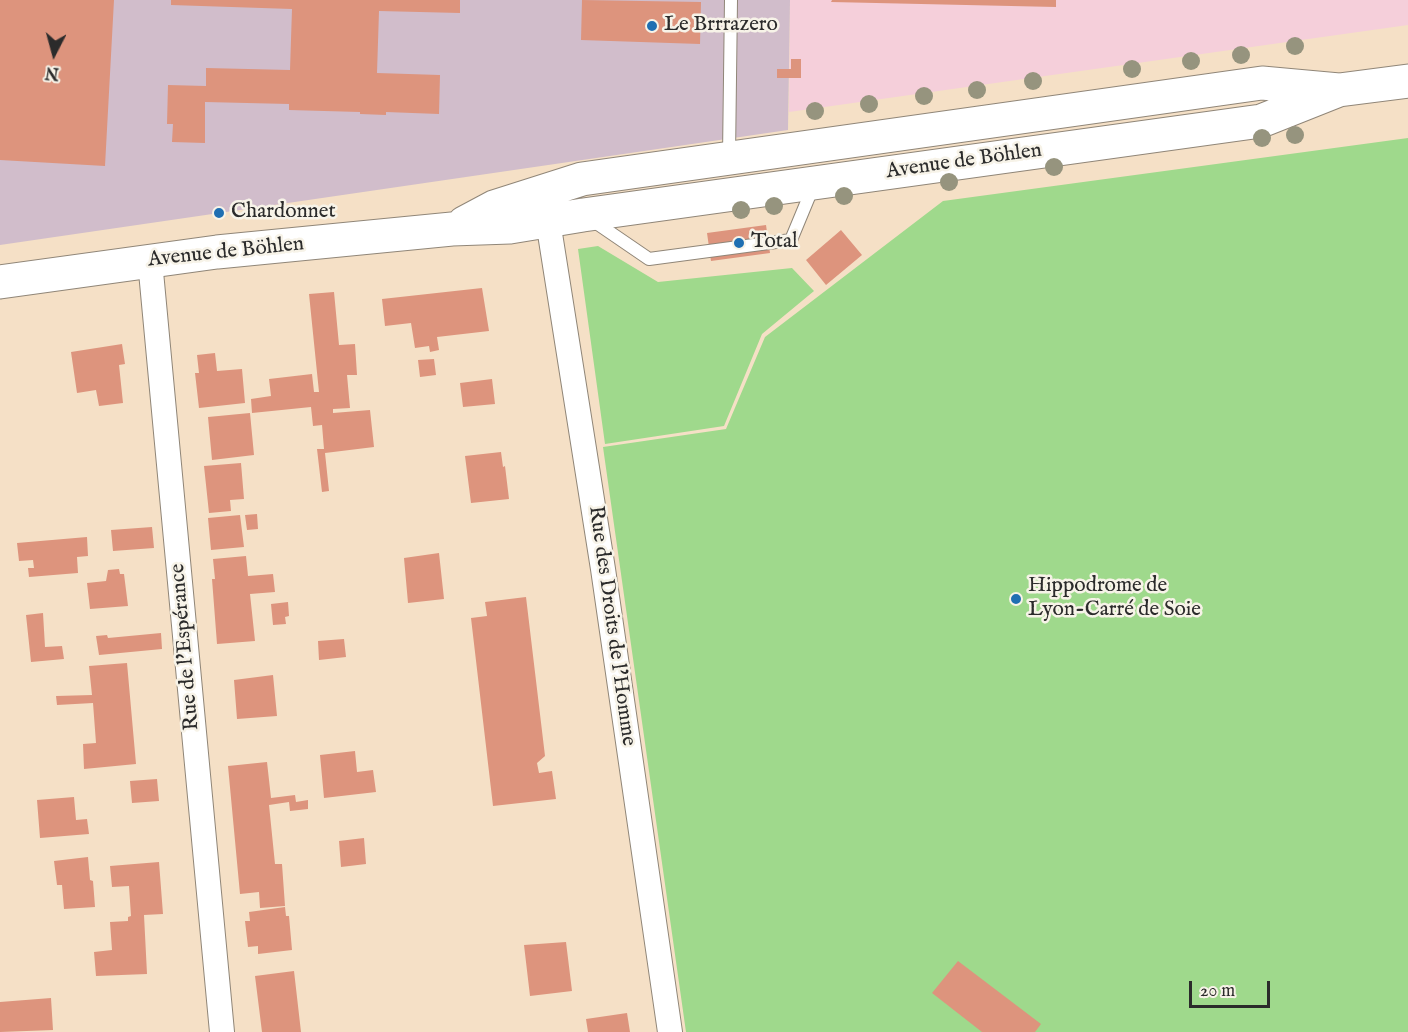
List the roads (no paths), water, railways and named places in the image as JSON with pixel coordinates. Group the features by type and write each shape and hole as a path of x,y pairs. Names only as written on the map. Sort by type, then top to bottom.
{"main road":[{"name":"Avenue de Böhlen","path":"452,229 494,207 582,179 1262,83 1339,90 1408,81"},
{"name":"Avenue de Böhlen","path":"0,282 217,252 452,229 510,227 1261,121 1339,90"},
{"name":"Avenue de Böhlen","path":"583,215 581,198 655,169"}],"street":[{"name":"Rue des Droits de l'Homme","path":"548,221 603,569 670,1032"},
{"name":"Rue de l'Espérance","path":"150,261 222,1032"}],"lane":[{"path":"729,160 731,0"},
{"path":"583,215 649,260 791,240 814,183"}],"place":[{"name":"Le Brrrazero","path":"652,26"},
{"name":"Chardonnet","path":"219,213"},
{"name":"Total","path":"739,243"},
{"name":"Hippodrome de Lyon-Carré de Soie","path":"1016,599"}]}
